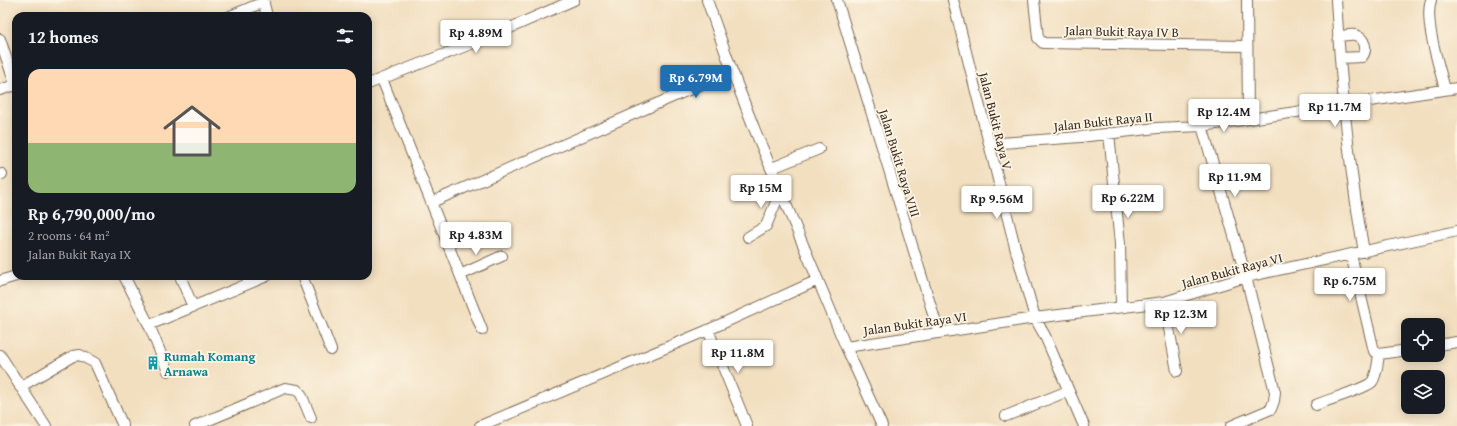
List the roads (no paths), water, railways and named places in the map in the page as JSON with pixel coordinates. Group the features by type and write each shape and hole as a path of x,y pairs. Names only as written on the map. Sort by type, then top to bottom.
{"street":[{"path":"372,83 494,36 574,0"},
{"path":"707,0 732,71 782,195 846,347 882,426"},
{"name":"Jalan Bukit Raya VIII","path":"837,0 939,333"},
{"name":"Jalan Bukit Raya V","path":"953,0 1035,318 1045,336 1084,426"},
{"name":"Jalan Bukit Raya IV B","path":"1034,0 1038,38 1043,43 1246,46"},
{"path":"1247,0 1246,46 1248,118"},
{"path":"1336,0 1353,194 1364,252"},
{"path":"1431,0 1429,7 1430,23 1445,89"},
{"path":"239,12 264,1 266,12"},
{"path":"1338,36 1355,35 1360,38 1366,46 1365,53 1362,57 1340,58"},
{"path":"0,39 12,77"},
{"path":"432,202 732,71"},
{"path":"382,79 482,330"},
{"path":"0,90 12,87"},
{"name":"Jalan Bukit Raya II","path":"989,144 1080,137 1109,132 1202,126 1457,88"},
{"path":"1202,126 1246,277 1273,385 1274,401 1271,409 1231,426"},
{"path":"1109,132 1120,244 1121,306"},
{"path":"772,168 819,149"},
{"path":"748,237 766,226 776,202 782,195"},
{"name":"Jalan Bukit Raya VI","path":"846,347 1035,318 1121,306 1164,302 1246,277 1457,231"},
{"path":"1351,255 1374,351 1379,354 1401,351"},
{"path":"460,275 502,256"},
{"path":"0,281 12,277"},
{"path":"126,280 149,325 168,371"},
{"path":"182,280 193,307"},
{"path":"149,325 193,307 249,280"},
{"path":"304,280 331,350"},
{"path":"480,426 552,394 708,330 818,280"},
{"path":"1164,302 1177,371"},
{"path":"708,330 748,426"},
{"path":"1445,344 1457,342"},
{"path":"1316,404 1363,387 1372,382 1376,372 1379,354"},
{"path":"0,355 46,426"},
{"path":"20,387 73,356 80,355 95,364 123,426"},
{"path":"195,426 285,388 297,390 301,394 311,418"},
{"path":"1006,416 1068,391"}],"place":[{"name":"Rumah Komang Arnawa","path":"153,363"}]}
